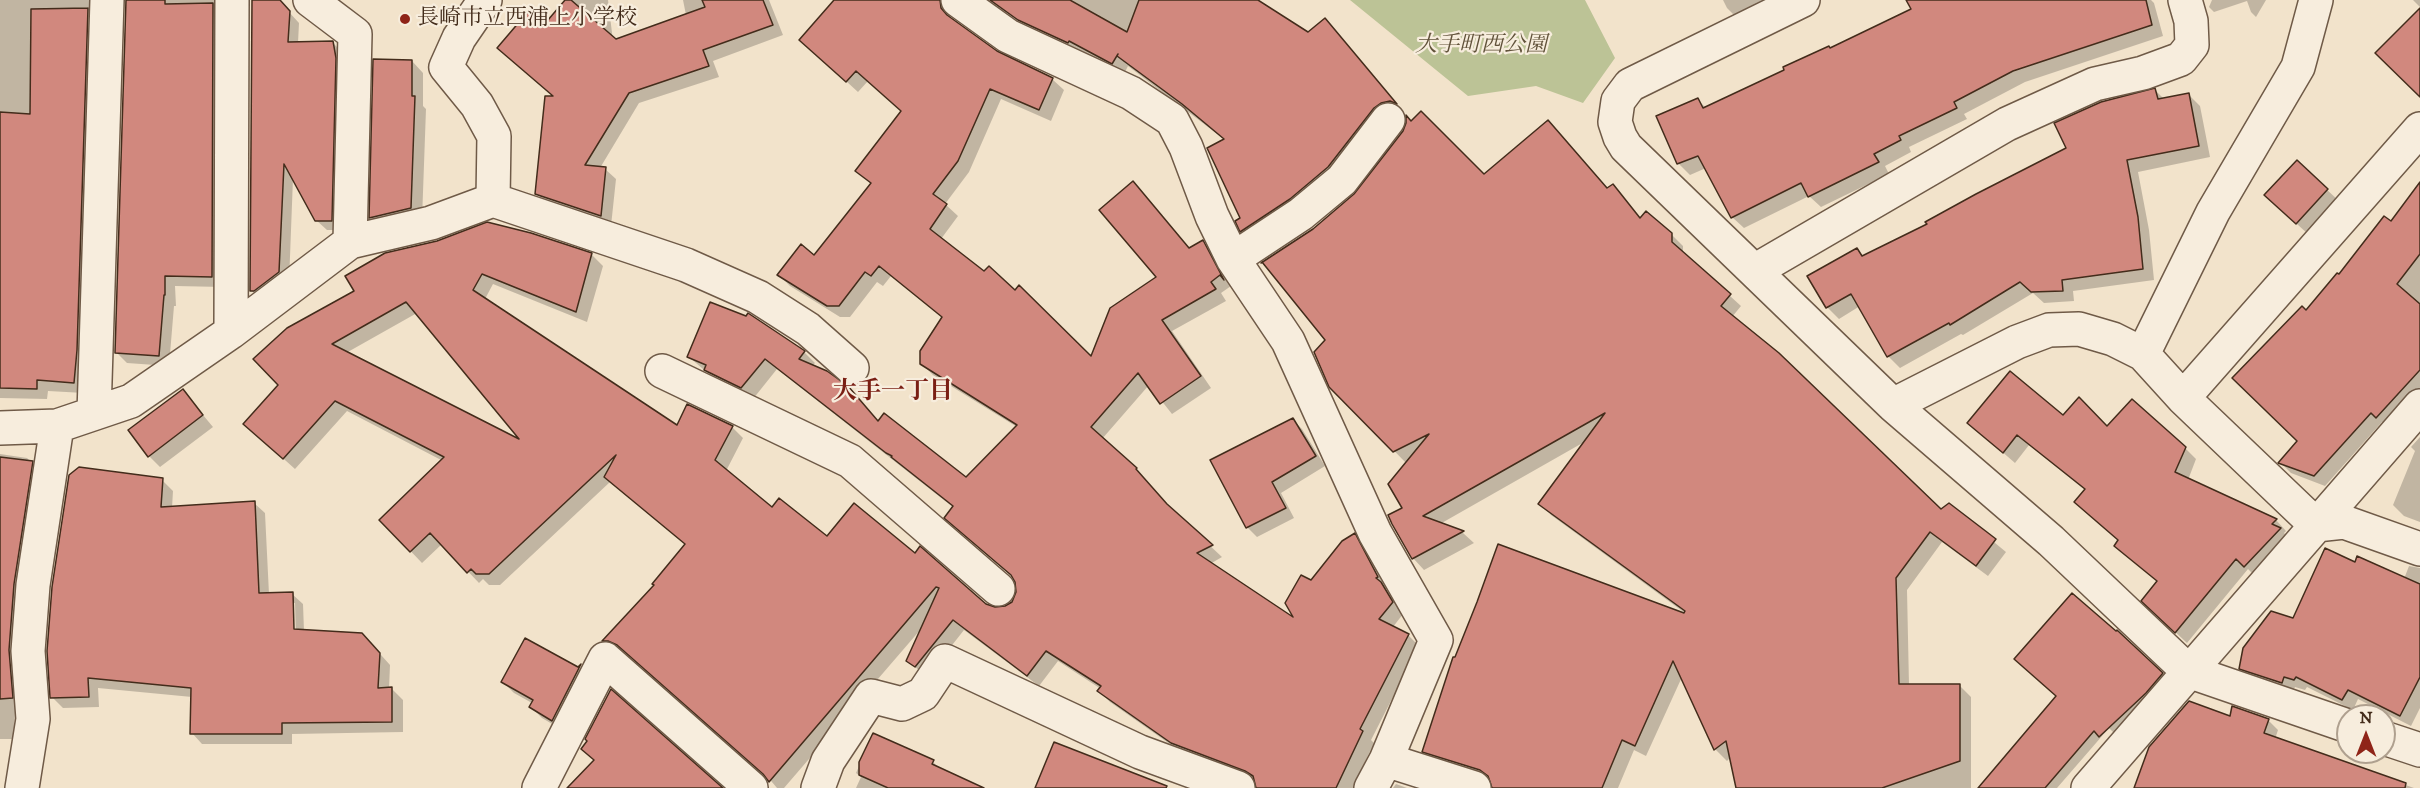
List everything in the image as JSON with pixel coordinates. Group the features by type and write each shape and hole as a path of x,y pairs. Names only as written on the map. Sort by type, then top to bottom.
{"street":[{"path":"94,413 107,0"},
{"path":"231,332 232,0"},
{"path":"310,0 355,34 350,242"},
{"path":"485,0 459,38 446,67 477,105 494,136 493,200"},
{"path":"958,0 1008,36 1131,93 1172,120 1186,147 1212,216 1233,259 1288,341 1375,533 1436,640 1379,774 1474,788"},
{"path":"1803,0 1630,85 1618,101 1614,122 1626,147 1893,405 2051,541 2188,671 2336,722"},
{"path":"1755,270 2007,124 2095,84 2143,74 2181,59 2192,45 2191,21 2185,0"},
{"path":"2143,354 2213,212 2298,68 2316,0"},
{"path":"1233,259 1301,214 1342,180 1388,120"},
{"path":"2183,398 2420,129"},
{"path":"0,428 57,426 131,401 231,332 350,242 431,223 493,200 686,266 758,297 807,329 852,368"},
{"path":"1893,405 2017,342 2049,330 2079,329 2113,339 2143,354 2183,398 2316,525 2344,522 2420,549"},
{"path":"662,371 850,461 998,589"},
{"path":"2088,788 2420,406"},
{"path":"22,788 13,754 33,719 28,651 33,585 57,426"},
{"path":"539,788 605,659 751,788"},
{"path":"818,788 828,761 871,696 902,704 923,694 945,661 1140,752 1238,788"},
{"path":"2396,742 2420,750"}],"green space":[{"name":"大手町西公園","path":"1350,0 1585,0 1615,58 1583,103 1536,86 1468,96"}],"building":[{"path":"126,0 165,0 165,4 213,3 212,277 165,276 159,356 115,353"},
{"path":"252,0 280,0 290,11 288,42 333,41 336,58 332,221 315,221 284,164 279,272 254,291 250,291"},
{"path":"565,0 571,0 616,39 705,7 702,0 763,0 773,25 703,50 709,66 629,93 585,165 606,167 601,216 535,194 545,96 553,96 497,48 532,7 548,20"},
{"path":"834,0 940,0 941,8 947,15 997,51 1053,78 1039,110 990,89 958,161 933,194 947,204 930,229 984,271 989,266 1015,290 1019,285 1091,356 1110,308 1156,277 1099,210 1133,181 1189,248 1203,240 1224,280 1220,275 1211,282 1216,289 1162,320 1201,376 1160,404 1138,373 1091,427 1137,468 1167,504 1213,545 1197,553 1293,617 1285,603 1301,575 1311,580 1342,541 1355,533 1378,577 1376,578 1393,602 1379,619 1409,634 1360,729 1363,731 1336,788 1256,788 1253,776 1245,771 1171,743 1097,691 1101,686 1046,651 1027,676 953,620 915,667 906,661 939,588 936,587 769,782 763,774 617,645 602,641 654,585 652,584 685,544 604,477 616,455 489,574 476,574 471,569 467,573 430,533 410,552 379,520 444,457 335,401 283,459 243,424 278,385 253,359 287,328 354,291 345,276 385,253 437,241 487,222 531,233 592,253 576,312 482,274 473,290 677,425 687,404 733,426 715,460 772,507 779,498 827,536 854,503 915,553 920,546 986,604 995,607 1005,606 1012,602 1016,592 1015,582 1011,575 944,518 953,506 892,456 765,359 741,388 704,370 706,365 687,357 710,302 746,316 748,313 805,351 799,359 827,371 848,386 878,421 884,413 966,477 1017,425 920,364 920,351 942,317 879,266 871,276 865,272 839,306 827,306 777,275 801,244 814,255 871,183 855,171 901,111 856,71 846,82 799,40","holes":["406,302 519,439 332,344"]},
{"path":"990,0 1070,0 1127,32 1139,0 1258,0 1308,32 1325,18 1397,104 1390,101 1374,108 1328,167 1290,199 1240,232 1235,221 1240,218 1207,148 1224,139 1182,104 1117,56 1118,54 1112,64 1069,41 1068,43 1018,20"},
{"path":"1906,0 2146,0 2152,25 2013,71 1954,102 1957,108 1899,136 1901,140 1874,154 1879,162 1808,197 1801,183 1731,218 1698,156 1677,164 1656,116 1698,98 1703,108 1784,70 1783,67 1829,46 1830,48 1911,9"},
{"path":"88,8 74,383 37,380 37,389 0,388 0,112 30,114 31,9"},
{"path":"2420,8 2420,97 2375,53"},
{"path":"373,59 412,60 412,96 415,96 411,208 369,218"},
{"path":"2155,88 2158,99 2189,93 2199,146 2127,160 2138,217 2143,269 2062,280 2063,291 2031,292 2020,282 1950,325 1949,323 1887,357 1851,294 1826,308 1807,276 1857,248 1862,256 1927,224 1925,222 2066,148 2054,123 2101,102"},
{"path":"1421,111 1484,174 1548,120 1607,188 1613,184 1640,218 1646,211 1672,233 1672,242 1731,294 1721,306 1779,353 1941,509 1949,503 1996,539 1976,566 1930,532 1896,578 1899,684 1960,684 1960,761 1882,788 1736,788 1726,741 1714,750 1673,661 1635,746 1622,740 1602,788 1492,788 1488,776 1480,770 1422,752 1453,657 1455,657 1477,602 1498,544 1684,613 1685,611 1538,504 1605,413 1423,516 1464,531 1412,559 1388,515 1402,508 1388,484 1429,434 1393,452 1329,387 1314,352 1325,340 1262,262 1313,229 1354,194 1403,131 1406,115 1411,121"},
{"path":"2297,160 2328,189 2296,224 2264,195"},
{"path":"2420,182 2420,254 2397,284 2420,304 2420,370 2376,418 2371,413 2314,476 2278,463 2297,441 2232,378 2302,306 2306,310 2337,273 2339,274 2384,216 2391,221"},
{"path":"2010,371 2063,415 2079,397 2107,426 2132,399 2186,447 2175,472 2277,519 2272,524 2281,528 2244,567 2236,559 2175,633 2141,601 2157,581 2114,546 2118,540 2074,502 2085,489 2017,435 2003,453 1967,423"},
{"path":"183,389 203,415 148,457 128,430"},
{"path":"1293,418 1316,456 1272,482 1286,508 1246,528 1210,460"},
{"path":"0,457 33,461 14,584 9,650 13,698 0,699"},
{"path":"79,467 163,478 161,507 255,501 259,593 293,592 294,629 362,633 380,653 378,688 392,687 392,722 282,723 282,734 190,734 191,688 88,678 89,697 50,698 47,651 52,587 69,475"},
{"path":"2325,548 2355,562 2357,556 2420,584 2420,677 2400,716 2396,714 2396,704 2376,704 2348,690 2342,700 2296,677 2294,680 2284,677 2282,683 2239,669 2243,648 2271,611 2293,618"},
{"path":"2072,593 2117,630 2163,673 2146,693 2099,737 2094,731 2045,788 1978,788 2056,696 2014,659"},
{"path":"525,638 578,667 581,664 552,721 529,707 533,700 501,682"},
{"path":"611,689 723,788 567,788 594,760 581,749"},
{"path":"2189,701 2230,716 2232,706 2269,719 2264,733 2336,758 2336,764 2352,764 2406,783 2405,788 2134,788 2149,747"},
{"path":"873,733 934,760 932,764 984,788 888,788 859,775 859,762"},
{"path":"1054,742 1167,786 1166,788 1035,788"}],"place":[{"name":"長崎市立西浦上小学校","path":"405,19"}],"district":[{"name":"大手一丁目","path":"893,393"}]}
